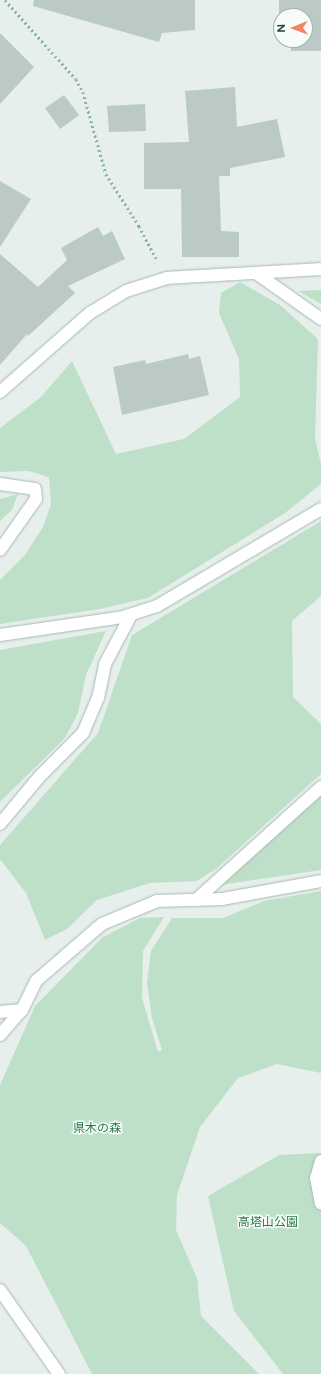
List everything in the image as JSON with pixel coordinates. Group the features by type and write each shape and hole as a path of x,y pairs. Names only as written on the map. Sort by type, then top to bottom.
{"street":[{"path":"0,392 105,302 126,291 167,278 321,269"},
{"path":"256,274 321,320"},
{"path":"0,484 35,489 36,498 0,550"},
{"path":"0,635 131,615 157,606 321,509"},
{"path":"0,824 40,776 83,733 98,698 105,664 131,615"},
{"path":"196,900 321,787"},
{"path":"0,1035 22,1010 36,981 102,924 157,901 222,899 321,881"},
{"path":"0,1012 22,1010"},
{"path":"321,1161 316,1178 321,1204"},
{"path":"0,1290 59,1374"}],"path":[{"path":"5,0 76,79 83,92 106,174 139,226 167,278"}],"green space":[{"path":"240,282 280,305 318,339 315,439 321,464 321,484 285,513 148,598 100,609 0,624 0,580 24,556 43,527 51,504 49,477 28,471 0,472 0,428 41,397 72,361 116,454 184,439 240,397 239,359 219,313 221,293"},
{"path":"321,290 321,304 298,291"},
{"path":"18,494 12,510 0,521 0,499"},
{"path":"321,521 321,596 292,621 293,697 321,724 321,774 217,868 197,881 150,883 97,900 67,929 45,940 26,893 0,859 0,845 98,733 132,635"},
{"path":"106,631 86,675 78,713 65,738 0,802 0,650"},
{"path":"321,796 321,870 220,885"},
{"name":"県木の森","path":"321,891 321,1073 277,1064 238,1078 200,1127 177,1195 176,1230 197,1278 201,1316 259,1374 92,1374 26,1246 0,1223 0,1085 35,1006 103,937 140,918 164,917 143,951 142,998 158,1052 162,1050 152,1018 147,983 151,951 172,918 223,918 264,901"},
{"name":"高塔山公園","path":"321,1153 321,1374 283,1374 234,1311 208,1196 279,1155"}],"building":[{"path":"34,0 195,0 195,30 162,33 159,42 33,6"},
{"path":"279,0 321,0 321,51 291,51 291,48 313,48 313,8 279,8"},
{"path":"0,33 34,67 0,104"},
{"path":"235,87 237,127 277,119 285,157 230,168 230,176 219,176 221,231 239,232 239,257 182,257 181,189 144,189 144,143 189,142 185,91"},
{"path":"64,95 79,115 60,129 45,108"},
{"path":"145,104 146,131 109,132 107,106"},
{"path":"0,181 31,199 0,247"},
{"path":"98,227 103,236 112,231 125,259 68,286 75,293 28,336 27,334 0,365 0,254 38,287 67,260 61,248"},
{"path":"188,354 189,359 200,356 209,395 122,415 113,367 145,360 146,364"}]}
